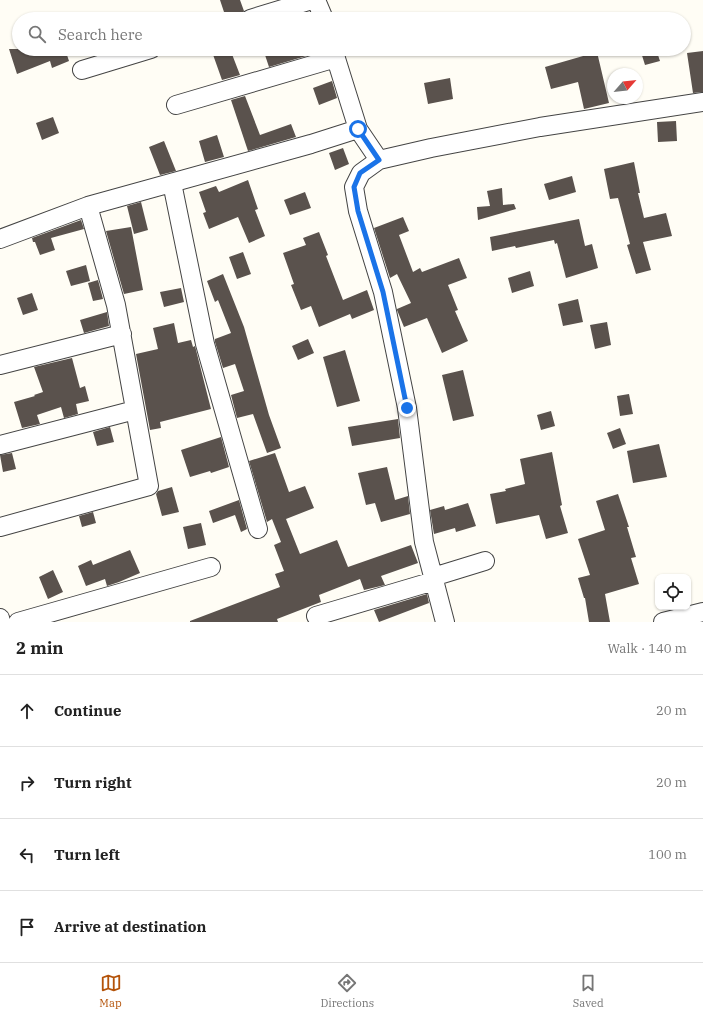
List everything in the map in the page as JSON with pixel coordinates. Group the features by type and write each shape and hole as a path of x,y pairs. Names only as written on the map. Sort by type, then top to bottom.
{"street":[{"path":"273,12 312,0"},
{"path":"316,0 321,12"},
{"path":"82,70 128,56"},
{"path":"176,105 325,56"},
{"path":"335,56 358,129 379,160"},
{"path":"445,622 424,542 407,408 383,292 358,211 354,187 360,173 379,160 431,148 540,127 703,102"},
{"path":"0,239 88,206 311,144 358,129"},
{"path":"172,183 205,344 258,529"},
{"path":"0,527 149,486 116,305 88,206"},
{"path":"0,365 122,334"},
{"path":"0,445 136,410"},
{"path":"316,616 434,579 485,561"},
{"path":"18,622 211,567"},
{"path":"663,622 703,612"},
{"path":"0,618 1,622"}],"building":[{"path":"220,0 240,0 244,11 243,12 224,12"},
{"path":"9,49 12,49 12,56 67,56 69,61 52,68 50,61 17,74"},
{"path":"703,51 703,92 693,93 687,56 691,56 691,52"},
{"path":"213,56 233,56 240,75 222,80"},
{"path":"265,56 306,56 269,67"},
{"path":"583,56 598,56 607,94 607,103 584,109 578,82 551,89 545,67"},
{"path":"642,56 658,56 660,61 645,65"},
{"path":"450,78 453,99 428,104 424,83"},
{"path":"332,81 337,98 319,105 313,88"},
{"path":"245,96 260,135 291,124 296,137 248,151 231,100"},
{"path":"53,117 59,133 42,140 36,123"},
{"path":"676,121 677,141 658,142 657,122"},
{"path":"217,135 224,157 205,162 199,141"},
{"path":"164,141 176,171 160,175 149,147"},
{"path":"343,148 349,164 335,170 329,153"},
{"path":"634,162 640,193 638,193 644,218 666,213 672,236 643,242 651,270 636,274 627,245 630,244 618,198 610,199 604,169"},
{"path":"572,176 576,192 549,200 544,184"},
{"path":"248,180 258,209 255,210 265,236 249,243 238,217 209,229 203,213 206,212 199,192 216,186 219,192"},
{"path":"502,188 503,205 514,204 516,209 478,220 477,207 490,206 487,191"},
{"path":"305,192 311,208 290,215 284,200"},
{"path":"141,202 148,230 134,234 127,206"},
{"path":"403,217 409,231 399,235 413,272 420,268 422,272 459,258 467,278 448,285 458,310 455,311 468,341 442,353 427,318 404,327 397,310 411,303 397,274 390,278 374,228"},
{"path":"579,219 585,246 592,244 598,268 566,278 557,243 555,244 554,240 516,248 515,246 492,251 490,237"},
{"path":"81,220 84,229 51,238 55,250 40,255 32,238"},
{"path":"131,227 143,290 124,294 106,231"},
{"path":"319,232 328,255 326,256 343,300 367,290 374,310 352,319 350,314 319,327 311,306 301,310 291,285 294,284 283,253 306,245 303,238"},
{"path":"243,252 251,274 237,279 229,257"},
{"path":"86,265 90,281 71,286 66,271"},
{"path":"530,271 534,286 512,293 508,278"},
{"path":"223,274 244,327 269,415 281,448 267,453 253,414 237,418 231,395 244,391 235,364 223,368 215,342 215,339 231,333 218,300 215,302 207,281"},
{"path":"98,280 103,299 93,301 88,283"},
{"path":"181,288 184,302 164,307 160,292"},
{"path":"32,293 38,310 23,315 17,298"},
{"path":"578,299 583,322 563,326 558,304"},
{"path":"107,312 109,326 84,333 80,320"},
{"path":"607,322 611,345 595,349 590,325"},
{"path":"174,323 178,343 191,340 193,347 195,346 211,409 160,422 161,428 150,430 136,354 158,349 153,328"},
{"path":"308,339 314,353 298,360 292,346"},
{"path":"345,350 360,401 337,407 323,357"},
{"path":"72,358 80,388 85,386 89,401 76,404 78,414 64,418 61,407 37,415 40,424 22,428 14,402 43,392 34,367"},
{"path":"463,370 474,416 453,421 442,375"},
{"path":"629,394 633,414 620,416 617,396"},
{"path":"551,411 555,426 541,430 537,415"},
{"path":"398,419 400,438 352,446 348,427"},
{"path":"110,427 114,442 97,446 93,432"},
{"path":"620,428 626,444 613,449 607,433"},
{"path":"221,437 229,467 211,473 210,471 190,477 181,450"},
{"path":"659,444 667,477 633,483 627,451"},
{"path":"552,452 562,505 560,506 568,533 546,539 539,515 496,524 490,494 506,491 505,489 525,484 520,459"},
{"path":"12,453 16,469 3,472 0,455"},
{"path":"275,453 289,492 305,486 314,508 286,519 300,554 337,540 348,567 411,545 418,563 381,576 385,585 364,590 360,579 319,595 321,602 277,619 278,622 190,622 280,587 275,574 284,571 274,545 281,542 272,519 267,522 249,461"},
{"path":"387,467 395,500 408,496 410,514 381,522 375,503 366,505 358,473"},
{"path":"172,487 179,512 162,516 156,494 158,491"},
{"path":"618,494 629,527 627,527 636,557 631,558 639,584 605,594 610,622 589,622 585,598 578,578 590,575 578,539 605,530 596,501"},
{"path":"239,500 247,529 241,532 235,515 213,523 209,511"},
{"path":"468,503 476,526 456,532 455,528 434,534 430,510 444,506 445,510"},
{"path":"93,512 96,523 82,527 79,516"},
{"path":"201,523 206,545 188,549 183,527"},
{"path":"130,550 140,573 107,586 105,579 86,586 78,566 91,560 93,565"},
{"path":"53,570 63,592 48,599 39,577"},
{"path":"427,594 429,603 379,622 374,610"}],"route":[{"path":"358,129 379,160 360,173 354,187 358,211 383,292 407,408"}]}
